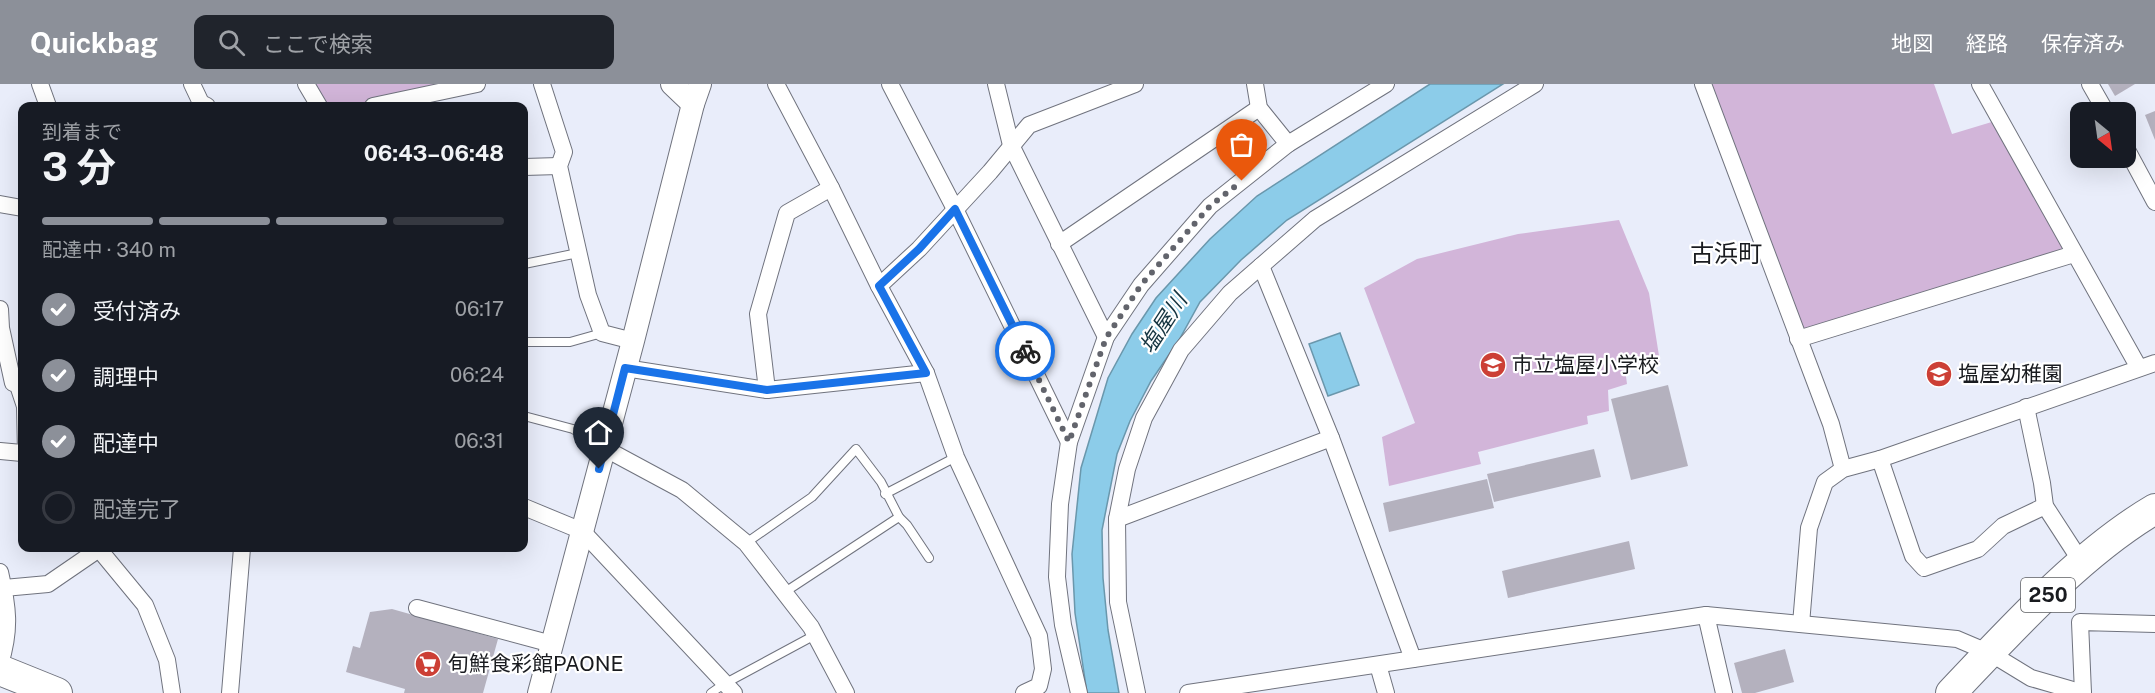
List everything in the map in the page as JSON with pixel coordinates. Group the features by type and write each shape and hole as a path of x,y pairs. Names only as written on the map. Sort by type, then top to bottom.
{"highway":[{"name":"250","path":"1951,693 2082,563 2119,532 2155,508"},
{"path":"0,670 57,693"}],"street":[{"path":"40,84 47,102"},
{"path":"192,84 199,102"},
{"path":"306,84 317,102"},
{"path":"392,102 477,84"},
{"path":"542,84 564,152 559,166 588,295 602,333 633,341"},
{"path":"539,693 697,94 672,84"},
{"path":"776,84 926,373 956,457 1039,636 1043,669 1039,686 1024,693"},
{"path":"890,84 955,209 1069,442"},
{"path":"996,84 1011,145 1106,338"},
{"path":"879,286 919,249 990,172 1029,125 1095,91 1136,84"},
{"path":"1255,84 1259,108 1288,144"},
{"path":"1079,693 1063,625 1057,577 1060,504 1069,442 1106,338 1141,285 1210,206 1288,144 1386,84"},
{"path":"1137,693 1118,602 1117,519 1127,469 1144,418 1181,350 1230,293 1315,219 1535,84"},
{"path":"1703,84 1831,424 1843,469"},
{"path":"1980,84 2139,368"},
{"path":"2090,84 2100,102"},
{"path":"1059,244 1259,108"},
{"path":"528,167 559,166"},
{"path":"2136,166 2155,201"},
{"path":"767,390 758,314 787,213 831,188"},
{"path":"0,204 18,207"},
{"path":"1798,339 2074,254"},
{"path":"1261,266 1330,438 1413,659"},
{"path":"0,309 1,328 13,383"},
{"path":"1801,624 1809,528 1825,482 1843,469 1880,459 2155,363"},
{"path":"625,368 767,390 926,373"},
{"path":"2026,407 2045,506 2082,563"},
{"path":"1117,519 1330,438"},
{"path":"604,448 682,490 746,543 785,592 815,635 846,693"},
{"path":"0,451 18,453"},
{"path":"1880,459 1913,556 1924,568 1978,549 2003,525 2045,506"},
{"path":"528,509 582,531 723,690"},
{"path":"0,664 9,628 2,580 48,584 93,552"},
{"path":"102,552 145,605 168,660 172,693"},
{"path":"230,693 242,552"},
{"path":"417,608 552,644"},
{"path":"1706,615 1724,693"},
{"path":"1188,693 1706,615 1957,639 1990,653 2031,678 2083,693 2080,622 2155,624"},
{"path":"1378,665 1386,693"}],"lane":[{"path":"528,263 578,253"},
{"path":"528,342 570,342 602,333"},
{"path":"13,383 18,398"},
{"path":"528,417 573,429 604,448"},
{"path":"746,543 812,497 856,449 880,482 898,517 907,525 929,558"},
{"path":"885,494 956,457"},
{"path":"785,592 898,517"},
{"path":"723,690 815,635"}],"shaded area":[{"path":"312,84 455,84 367,102 323,102"},
{"path":"1707,84 1934,84 1952,134 1995,121 2063,245 2059,254 1803,330"},
{"path":"1619,220 1649,293 1660,362 1625,369 1627,384 1608,390 1609,411 1587,416 1588,424 1478,452 1481,464 1389,486 1382,437 1415,423 1364,288 1417,259 1518,234"}],"water":[{"name":"塩屋川","path":"1430,84 1503,84 1287,220 1241,260 1200,302 1179,340 1151,381 1130,421 1117,454 1102,530 1103,578 1108,630 1119,693 1087,693 1075,613 1072,554 1081,468 1108,378 1132,334 1156,298 1210,239 1257,196"},
{"path":"1340,333 1359,385 1328,396 1309,344"}],"building":[{"path":"2108,84 2135,84 2115,96"},
{"path":"2155,111 2155,140 2145,115"},
{"path":"1668,385 1688,466 1631,480 1611,399"},
{"path":"1594,449 1601,477 1494,502 1487,474"},
{"path":"1487,479 1494,508 1389,532 1383,503"},
{"path":"1629,541 1635,569 1508,598 1502,571"},
{"path":"392,609 498,639 483,693 404,693 405,689 346,672 353,646 360,648 370,612"},
{"path":"1785,649 1794,682 1755,693 1742,693 1734,663"}],"way so far":[{"path":"1025,351 1069,442 1106,338 1141,285 1210,206 1242,181"}],"place":[{"name":"市立塩屋小学校","path":"1493,365"},
{"name":"塩屋幼稚園","path":"1939,374"},
{"name":"旬鮮食彩館PAONE","path":"428,664"}],"district":[{"name":"古浜町","path":"1726,254"}],"route":[{"path":"599,469 625,368 767,390 926,373 879,286 919,249 955,209 1025,351"}]}
